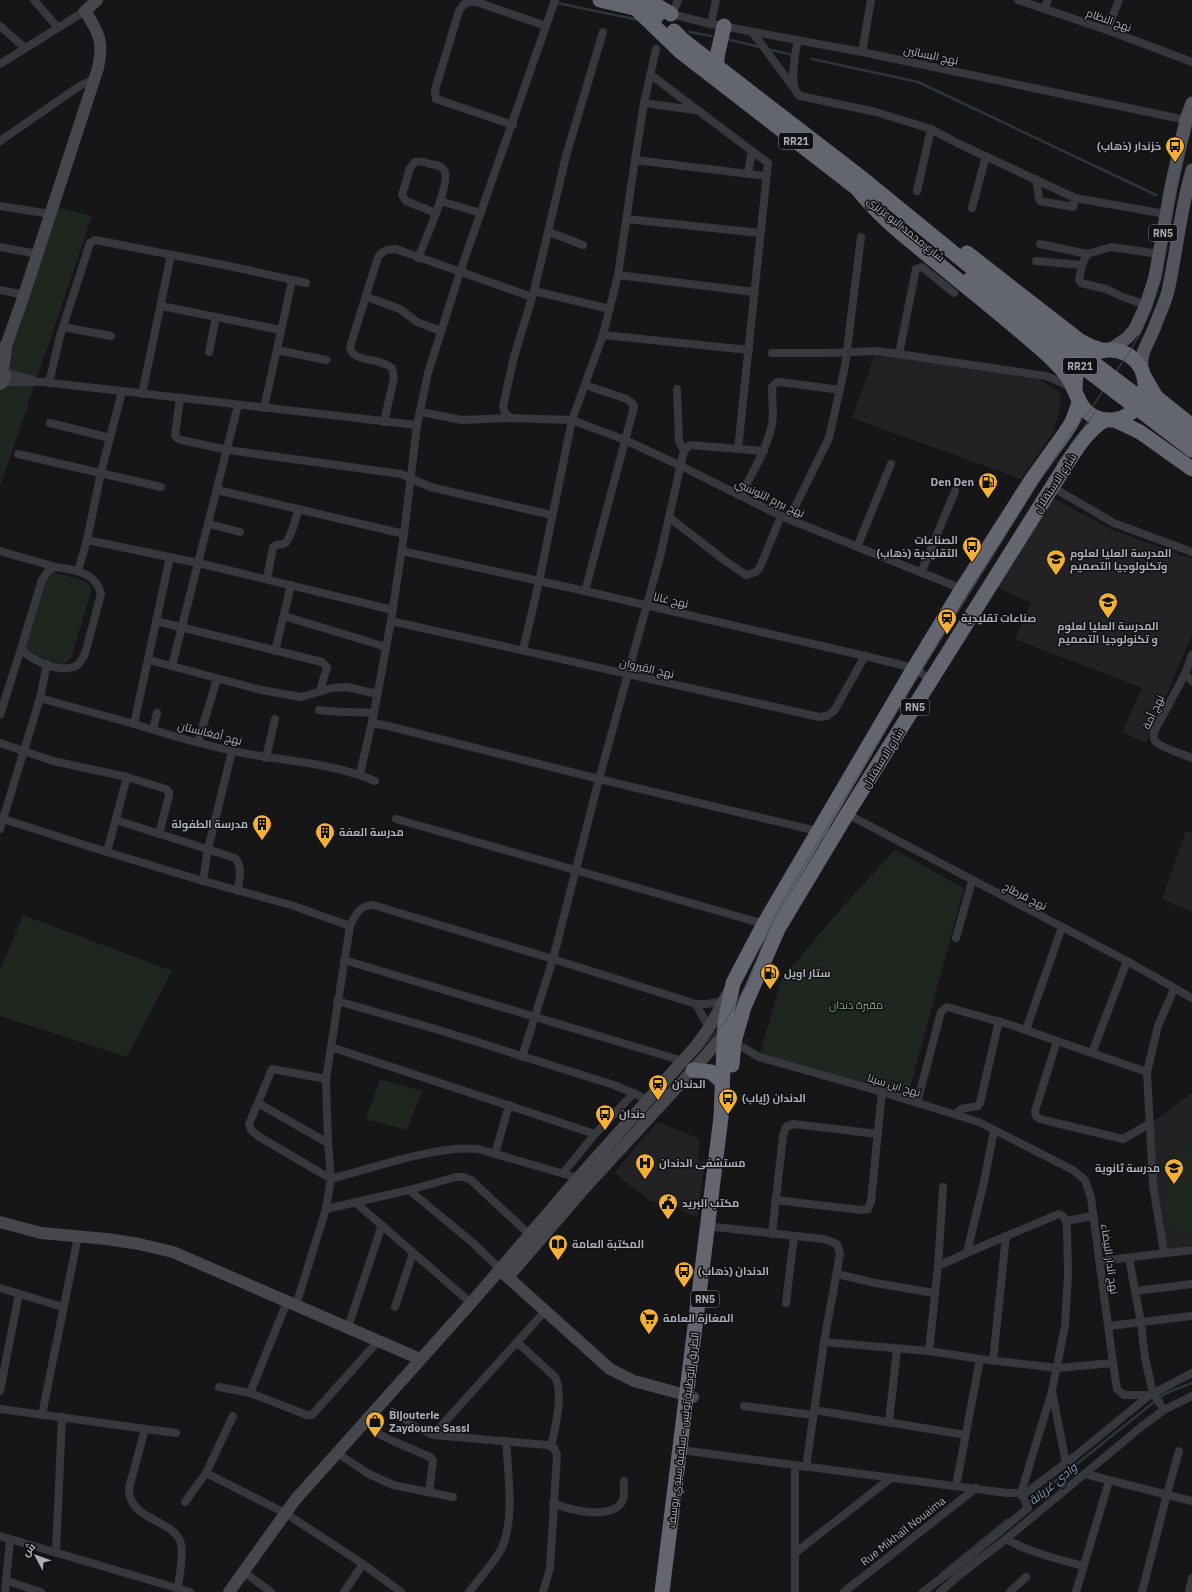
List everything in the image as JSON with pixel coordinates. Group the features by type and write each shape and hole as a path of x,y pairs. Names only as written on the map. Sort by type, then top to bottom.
{"highway":[{"path":"600,0 634,3"},
{"path":"649,0 673,14"},
{"name":"شارع محمد البوعزيزي","path":"634,3 716,66 970,274 1192,450"},
{"name":"شارع محمد البوعزيزي","path":"634,3 681,52 738,97 859,183"},
{"path":"716,66 718,52 717,25"},
{"name":"RR21","path":"859,183 892,196 1080,341 1090,346 1106,350"},
{"name":"RR21","path":"859,183 873,208 907,239 1016,327 1053,360 1068,378 1077,397"},
{"name":"شارع محمد البوعزيزي","path":"970,274 1096,365 1192,437"},
{"path":"1106,350 1128,354 1138,363 1156,397 1192,426"},
{"name":"RN5","path":"1077,397 1075,380 1078,370 1084,361 1092,354 1106,350"},
{"name":"RN5","path":"1110,420 1124,417 1139,405 1143,397 1145,387 1143,374"},
{"path":"1077,397 1088,413 1140,432 1192,469"},
{"name":"شارع الاستقلال","path":"733,982 764,924 914,668 1032,479 1072,422 1077,397"},
{"name":"شارع الاستقلال","path":"744,1007 778,928 847,814 932,681 969,618 1087,434 1095,426 1110,420"},
{"name":"الطريق الوطنية تونس - ساقية سيدي يوسف","path":"668,1592 710,1227 729,1039 725,1022 733,982"},
{"name":"الطريق الوطنية تونس - ساقية سيدي يوسف","path":"710,1227 721,1117 722,1082 729,1039 744,1007"},
{"path":"688,1066 711,1072 722,1082"},
{"name":"الطريق الوطنية تونس - ساقية سيدي يوسف","path":"662,1592 684,1451"}],"main road":[{"path":"0,357 7,343 24,295 100,60 102,51 101,43 97,30 85,11 97,0"},
{"name":"RN5","path":"1106,350 1127,338 1135,329 1146,305 1155,277 1166,214 1186,120 1192,103"},
{"name":"RN5","path":"1143,374 1141,361 1143,351 1154,329 1168,293 1192,170"},
{"path":"2,376 7,343"},
{"path":"229,1592 285,1513 338,1452 471,1303 504,1273 534,1239 582,1191 688,1066 733,982"},
{"path":"534,1239 578,1178 649,1100 688,1066 729,1039"},
{"path":"0,1222 41,1233 139,1244 173,1252 420,1359"},
{"path":"504,1273 595,1356 621,1375 647,1385 690,1396"}],"street":[{"path":"34,0 58,28"},
{"path":"360,774 372,723 393,610 402,551 417,426 428,373 460,272 513,125 555,0"},
{"path":"660,0 673,14 678,0"},
{"path":"716,0 717,25"},
{"path":"862,52 871,0"},
{"name":"نهج النظام","path":"1018,0 1107,30 1192,62"},
{"path":"1044,9 1048,0"},
{"path":"1107,30 1119,0"},
{"path":"513,125 436,98 435,90 459,11 463,4 468,1 477,2 546,26"},
{"path":"0,64 85,11"},
{"name":"نهج البساتين","path":"673,14 753,33 862,52 1186,120"},
{"path":"0,26 25,48"},
{"path":"511,418 505,413 503,406 514,357 533,294 566,156 603,32"},
{"path":"753,33 797,94 804,97 876,112 931,129 957,143 1075,198 1166,214"},
{"path":"796,92 793,73 798,40"},
{"path":"523,650 539,582 572,420 603,335 618,275 644,103 656,50"},
{"path":"651,75 696,110 768,162 738,449"},
{"path":"0,141 81,85 94,80"},
{"path":"644,103 696,110"},
{"path":"918,191 931,129"},
{"path":"748,174 752,151"},
{"path":"972,208 986,156"},
{"path":"635,160 766,176"},
{"path":"418,258 436,213 446,175 444,170 437,165 419,161 415,162 410,168 402,195 406,201 436,213"},
{"path":"1036,180 1038,198 1040,201 1073,206 1075,198"},
{"path":"440,201 481,213"},
{"path":"0,206 50,214"},
{"path":"627,219 760,233"},
{"path":"549,232 583,245"},
{"path":"670,518 746,575 756,572 760,567 829,438 847,352 861,237"},
{"path":"46,383 88,248 90,243 95,240 229,266 306,284"},
{"path":"1040,244 1087,254 1111,247 1159,254"},
{"path":"0,247 37,254"},
{"path":"384,422 394,378 392,368 383,362 360,358 354,355 351,352 350,347 378,257 387,249 396,249 460,272 533,294 610,309"},
{"path":"1087,254 1082,265 1081,283 1112,290 1123,297 1146,305"},
{"path":"142,394 171,255"},
{"path":"1036,261 1082,265"},
{"path":"899,354 916,269 922,267 954,293"},
{"path":"618,275 754,292"},
{"path":"264,408 292,281"},
{"path":"0,290 24,295"},
{"path":"366,297 400,309 417,322 441,331"},
{"path":"161,306 281,330"},
{"path":"209,352 216,317"},
{"path":"63,327 111,336"},
{"path":"603,335 749,350"},
{"path":"277,350 326,360"},
{"path":"772,353 878,351 899,354 1046,376 1064,383 1077,397"},
{"path":"2,376 46,383 417,426"},
{"path":"740,496 764,451 772,423 772,387 781,382 840,390"},
{"path":"584,385 627,399 633,404 634,407 585,591"},
{"path":"677,389 679,441 684,451"},
{"path":"78,571 87,540 101,472 122,392"},
{"path":"180,398 175,431 177,438 228,450 390,472 411,478 430,487 552,516"},
{"path":"172,666 228,450 238,405"},
{"name":"نهج بيرم التونسي","path":"421,412 462,420 511,418 572,420 625,440 785,518 962,589"},
{"path":"50,423 110,438"},
{"path":"522,1057 552,959 576,871 599,779 670,518 684,451 690,445 764,451"},
{"path":"18,454 161,487"},
{"path":"857,547 891,464"},
{"path":"1052,487 1114,523 1192,552"},
{"path":"217,490 404,534"},
{"path":"921,573 955,491"},
{"path":"267,579 273,547 287,541 299,509"},
{"path":"209,524 240,532"},
{"path":"87,540 198,563 393,610"},
{"path":"0,551 56,567 88,574 99,586 101,594 85,654 80,662 73,668 57,667 48,664 29,656 21,649"},
{"name":"نهج غانا","path":"402,551 585,591 914,668 932,681"},
{"path":"134,724 170,557"},
{"path":"0,715 42,580 48,571 56,567"},
{"path":"275,650 291,585"},
{"path":"284,616 386,647"},
{"path":"156,621 322,662 327,667 320,691"},
{"name":"نهج القيروان","path":"391,621 819,718 827,716 834,711 865,656"},
{"name":"نهج أمة","path":"1192,655 1185,674 1154,732 1156,743 1192,758"},
{"path":"148,660 261,690 301,697 320,691 348,687 377,694"},
{"path":"0,829 2,818 40,698 48,664"},
{"path":"1185,674 1192,681"},
{"path":"198,742 217,679"},
{"name":"نهج أفغانستان","path":"40,698 232,751 266,758 292,760 360,774 375,781"},
{"path":"318,710 374,713"},
{"path":"153,730 157,713"},
{"path":"266,758 275,719"},
{"path":"372,723 834,836"},
{"path":"0,743 53,761 127,777 162,787 169,792 159,834"},
{"path":"203,881 208,849 232,751"},
{"path":"107,852 127,777"},
{"name":"نهج قرطاج","path":"847,814 1127,961 1192,998"},
{"path":"2,818 203,881 292,905 350,926"},
{"path":"396,819 764,924"},
{"path":"116,820 235,858 240,863 238,891"},
{"path":"956,938 972,880"},
{"path":"250,1393 292,1304 326,1209 331,1179 326,1079 350,926 362,907 373,904 696,1004 711,1004 724,1000"},
{"path":"1026,1030 1062,927"},
{"path":"344,960 688,1066"},
{"path":"1092,1053 1127,961"},
{"path":"1164,1253 1153,1184 1148,1072 1158,1026 1174,988"},
{"path":"337,1002 440,1030 614,1085 649,1100"},
{"path":"696,1004 709,1028"},
{"path":"917,1103 941,1012 947,1007 999,1021 1148,1072"},
{"path":"955,1114 961,1109 978,1106 980,1104 999,1021"},
{"name":"نهج ابن سينا","path":"729,1039 759,1058 969,1118 1044,1155"},
{"path":"1057,1041 1035,1111 1036,1116 1040,1119 1123,1139 1150,1124"},
{"path":"330,1047 595,1134"},
{"path":"326,1079 272,1069 249,1124 251,1130 315,1171 331,1179 393,1162 456,1149 478,1150 495,1154 578,1178"},
{"path":"775,1200 861,1210 868,1209 871,1201 882,1092"},
{"path":"563,1173 595,1134 634,1093"},
{"path":"258,1103 328,1143"},
{"path":"495,1154 509,1105"},
{"path":"772,1234 783,1136 784,1131 789,1125 798,1124 878,1134"},
{"path":"967,1252 984,1182 994,1130"},
{"name":"نهج الدار البيضاء","path":"1044,1155 1073,1170 1085,1180 1091,1198 1109,1326 1112,1363 1117,1389 1124,1395 1151,1394"},
{"path":"326,1209 409,1190 456,1177 464,1177 471,1180 534,1239"},
{"path":"929,1351 938,1266 943,1187"},
{"path":"409,1190 473,1243 504,1273"},
{"path":"355,1202 471,1303"},
{"path":"938,1266 967,1252 1059,1214 1064,1216 1066,1221 1068,1274 1065,1326 1058,1368 1021,1494 1034,1516"},
{"path":"1066,1221 1093,1216"},
{"path":"348,1327 382,1225"},
{"path":"710,1227 824,1239 837,1244 840,1254 824,1342 806,1467"},
{"path":"42,1415 78,1236"},
{"path":"786,1303 794,1236"},
{"path":"993,1361 1006,1236"},
{"path":"1100,1261 1192,1250"},
{"path":"395,1307 413,1253"},
{"path":"1130,1258 1142,1323 1145,1358 1151,1394 1164,1410"},
{"path":"837,1274 875,1284 934,1293"},
{"path":"1136,1291 1192,1284"},
{"path":"0,1288 63,1307"},
{"path":"0,1391 19,1294"},
{"path":"433,1434 545,1311"},
{"path":"1109,1326 1192,1316"},
{"path":"219,1387 250,1393 307,1415 312,1415 379,1340"},
{"path":"517,1342 555,1377 557,1381 559,1389 555,1431 551,1446"},
{"path":"824,1342 929,1351 993,1361 1058,1368 1112,1363"},
{"path":"889,1422 897,1348"},
{"path":"956,1486 980,1359"},
{"path":"684,1451 1021,1494 1066,1463 1151,1394 1192,1373"},
{"path":"1052,1390 1066,1463"},
{"path":"940,1592 1086,1474 1141,1427 1164,1410 1192,1396"},
{"path":"744,1406 814,1412 889,1422 966,1435"},
{"path":"0,1409 176,1433"},
{"path":"393,1412 418,1428 433,1434 551,1446 556,1451 557,1455 550,1568 543,1592"},
{"path":"185,1502 206,1473 233,1416"},
{"path":"56,1553 62,1417"},
{"path":"145,1429 129,1488 129,1495 137,1510 170,1530 178,1538 182,1545 178,1588"},
{"path":"375,1432 430,1457 433,1461 429,1492"},
{"path":"469,1592 499,1553 506,1536 510,1509 506,1441"},
{"path":"338,1452 368,1474 393,1485 453,1497"},
{"path":"1142,1592 1179,1452"},
{"path":"795,1465 795,1592"},
{"path":"206,1473 285,1513 363,1564 401,1592"},
{"path":"1086,1474 1192,1500"},
{"path":"795,1553 891,1478"},
{"path":"1076,1592 1109,1480"},
{"path":"553,1503 583,1512 599,1512 612,1509 623,1500 624,1481"},
{"name":"Rue Mikhaïl Nouaima","path":"844,1592 976,1488"},
{"path":"923,1592 1028,1508"},
{"path":"0,1536 190,1592"},
{"path":"1006,1539 1016,1545 1043,1555 1084,1566"},
{"path":"5,1592 10,1540"},
{"path":"344,1592 363,1564"},
{"path":"244,1572 271,1592"},
{"path":"1011,1592 1026,1577"},
{"path":"1189,1592 1192,1578"},
{"path":"7,1581 41,1592"}],"shaded area":[{"path":"875,354 1037,378 1061,393 1060,408 1054,431 1021,479 852,418"},
{"name":"المدرسة العليا لعلوم و تكنولوجيا التصميم","path":"1051,497 1110,529 1192,559 1192,635 1146,743 1122,732 1142,688 1015,639 1031,603 994,586"},
{"path":"1186,831 1192,833 1192,912 1162,899"},
{"name":"مدرسة ثانوية","path":"1192,1093 1192,1245 1166,1250 1147,1126"},
{"path":"658,1122 700,1139 697,1160 705,1162 697,1217 680,1209 677,1202 667,1191 665,1201 652,1202 615,1173"}],"green space":[{"path":"56,207 92,216 0,487 0,368"},
{"path":"52,572 85,581 90,585 91,591 71,658 67,662 61,664 29,654 24,643 44,580"},
{"name":"مقبرة دندان","path":"895,850 964,888 908,1096 759,1057 781,980 837,913"},
{"path":"23,915 172,971 127,1057 0,1016 0,970"},
{"path":"380,1079 422,1091 407,1130 366,1119"},
{"path":"1192,1144 1192,1236 1181,1233 1172,1225 1167,1213 1167,1199 1168,1162 1179,1150"}],"waterway":[{"path":"557,3 639,20"},
{"path":"689,32 712,36"},
{"path":"726,39 760,47"},
{"path":"767,49 793,55"},
{"path":"812,59 918,82 1156,195"},
{"name":"وادي غريانة","path":"1028,1503 1164,1394 1192,1383"},
{"name":"وادي غريانة","path":"941,1574 1007,1520"}],"tram line":[{"path":"233,1592 292,1510 312,1485 504,1274 533,1237 725,1022 748,982 772,922 824,832 920,673 1038,483 1075,428 1088,413 1141,332 1151,309 1161,277 1178,178 1192,124"},
{"path":"1057,464 1095,412"}],"place":[{"name":"خزندار (ذهاب)","path":"1175,163"},
{"name":"Den Den","path":"988,499"},
{"name":"الصناعات التقليدية (ذهاب)","path":"972,563"},
{"name":"المدرسة العليا لعلوم وتكنولوجيا التصميم","path":"1056,576"},
{"name":"المدرسة العليا لعلوم و تكنولوجيا التصميم","path":"1108,619"},
{"name":"صناعات تقليدية","path":"947,635"},
{"name":"مدرسة الطفولة","path":"262,841"},
{"name":"مدرسة العفة","path":"325,849"},
{"name":"ستار اويل","path":"770,990"},
{"name":"الدندان","path":"658,1101"},
{"name":"الدندان (إياب)","path":"728,1115"},
{"name":"دندان","path":"605,1131"},
{"name":"مستشفى الدندان","path":"645,1180"},
{"name":"مدرسة ثانوية","path":"1174,1185"},
{"name":"مكتب البريد","path":"668,1220"},
{"name":"المكتبة العامة","path":"558,1261"},
{"name":"الدندان (ذهاب)","path":"684,1288"},
{"name":"المغازة العامة","path":"649,1335"},
{"name":"Bijouterie Zaydoune Sassi","path":"375,1438"}]}
